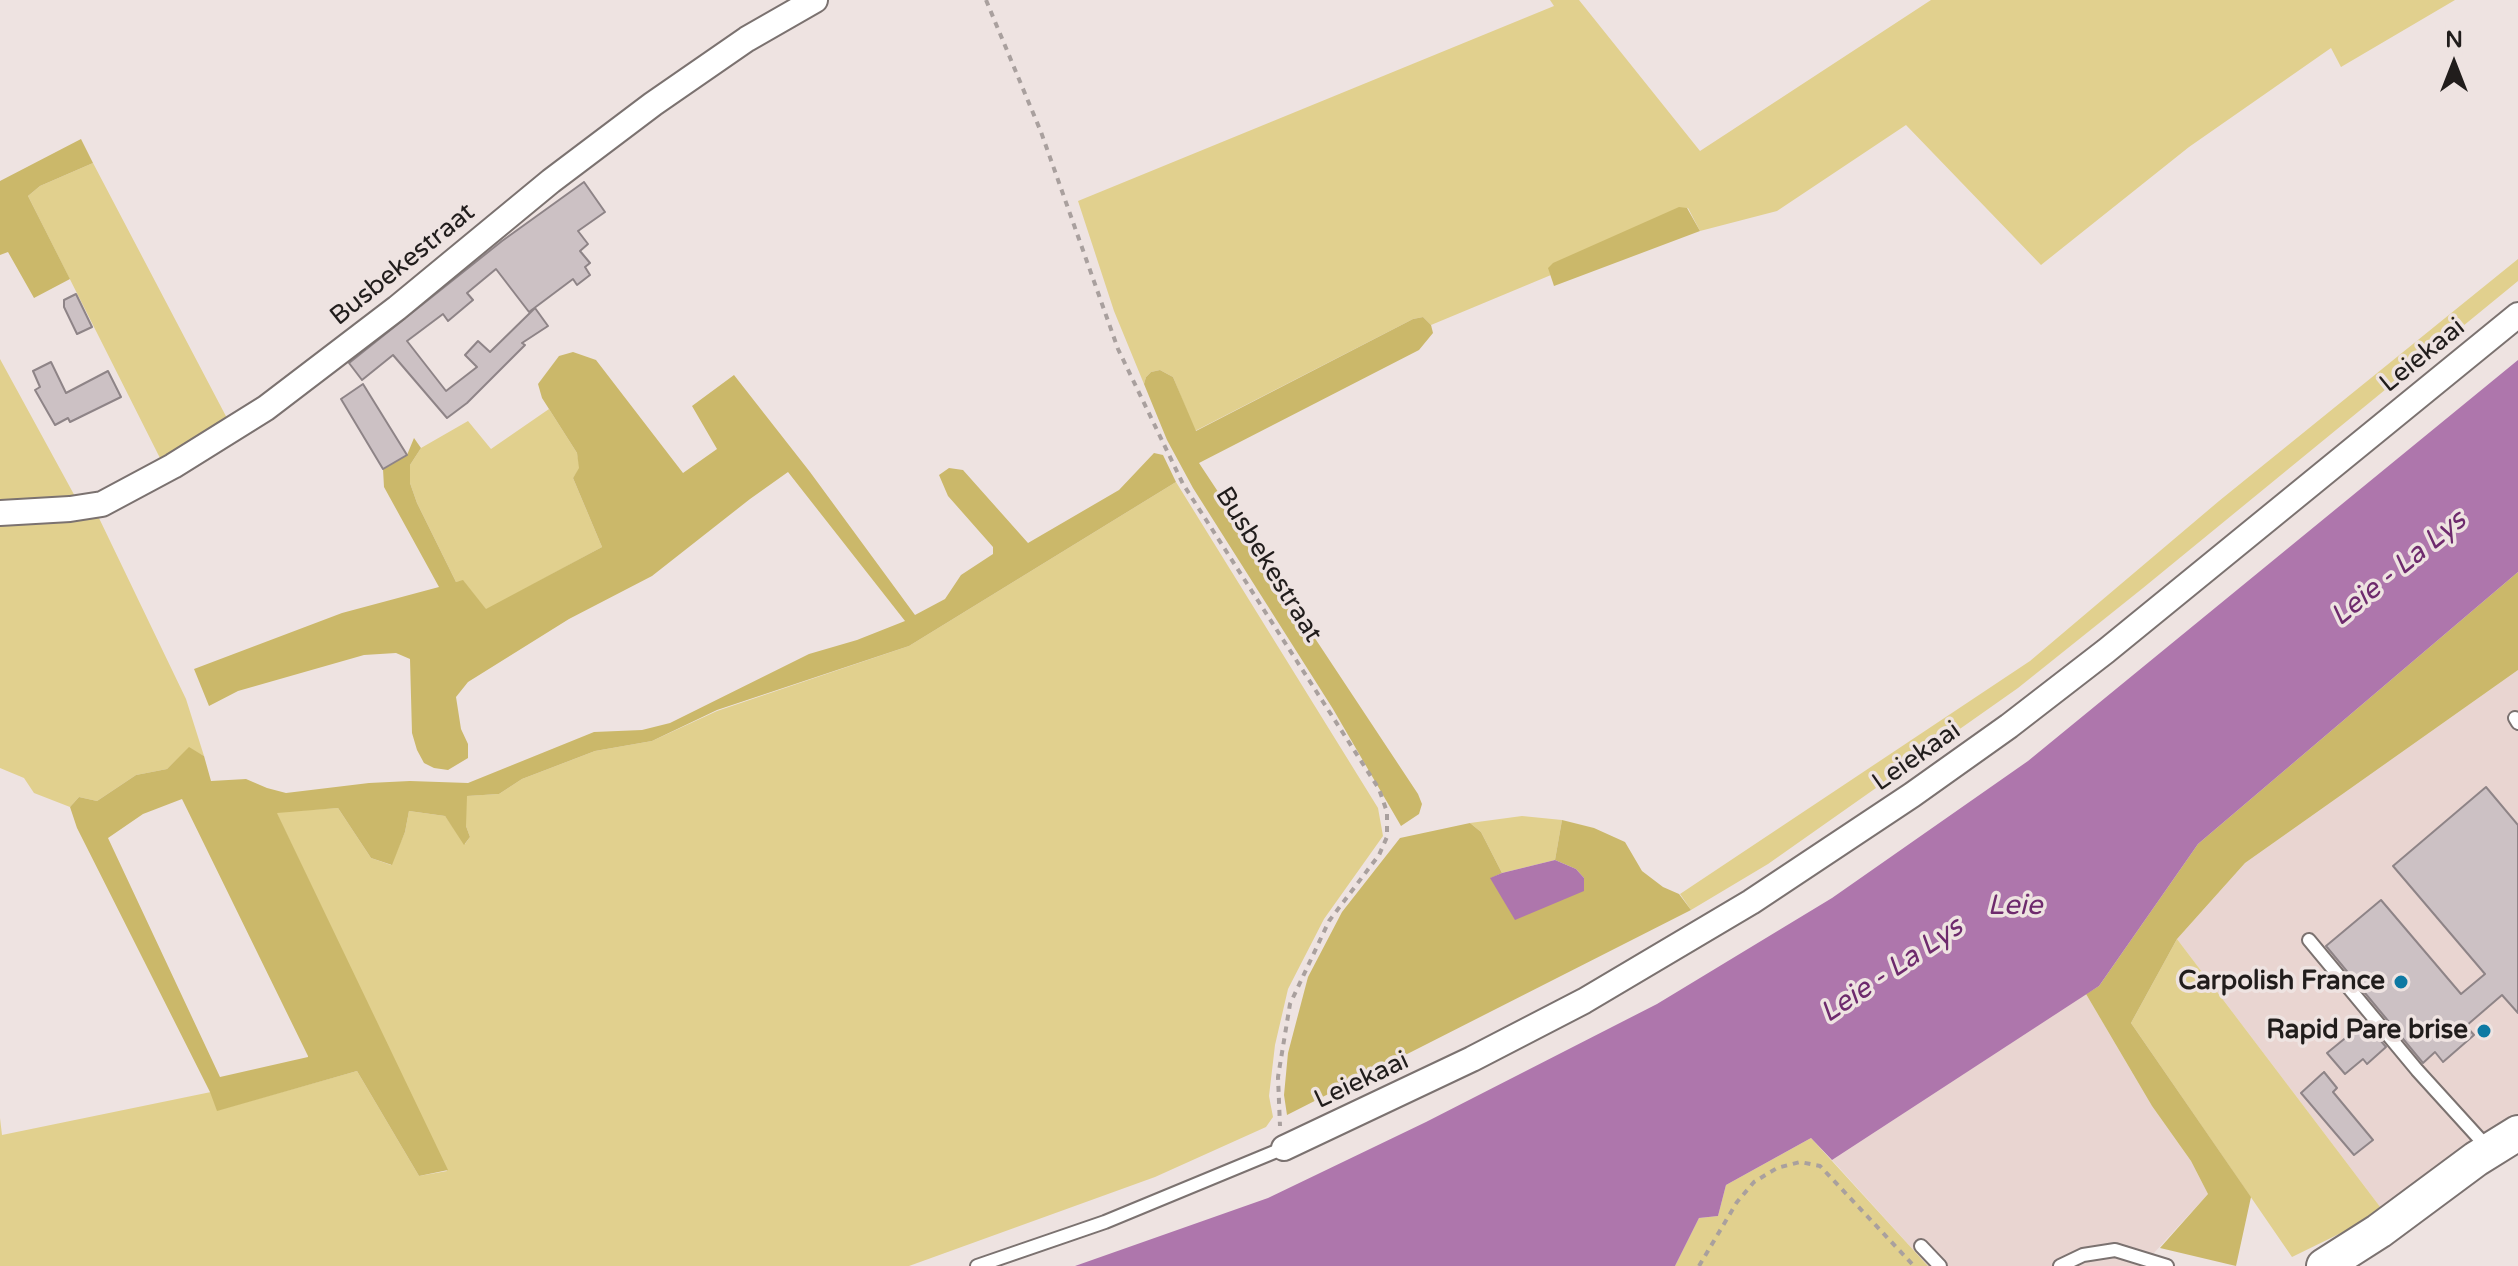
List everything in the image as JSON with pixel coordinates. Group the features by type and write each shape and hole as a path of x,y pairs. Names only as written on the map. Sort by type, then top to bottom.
{"main road":[{"path":"2324,1266 2508,1147"},
{"path":"2367,1266 2422,1217 2466,1187 2508,1147"}],"street":[{"name":"Busbekestraat","path":"0,513 102,504 173,466 266,408 397,308 551,181 653,104 747,39 815,0"},
{"name":"Leiekaai","path":"1284,1148 1472,1059 1584,1001 1751,902 1912,795 2009,726 2106,651 2518,315"}],"lane":[{"path":"2309,940 2417,1070 2508,1147"},
{"path":"977,1266 1118,1217 1284,1148"},
{"path":"1921,1246 1940,1266"},
{"path":"2060,1266 2083,1255 2115,1250 2167,1266"},
{"path":"2128,1253 2138,1266"}],"path":[{"name":"Busbekestraat","path":"986,0 1041,132 1118,349 1183,484 1379,789 1387,812 1387,837 1379,855 1329,921 1290,1004 1278,1077 1278,1111 1284,1148"},
{"path":"1699,1266 1737,1202 1754,1182 1777,1168 1800,1162 1820,1166 1914,1266"}],"shaded area":[{"path":"1550,0 1579,0 1700,151 1931,0 2455,0 2341,67 2331,48 2189,147 2041,265 1906,125 1777,211 1700,231 1688,208 1549,268 1551,275 1431,325 1423,317 1413,319 1195,431 1173,377 1160,370 1151,372 1144,384 1114,311 1078,201 1554,6"},
{"path":"81,139 93,163 40,186 28,196 70,279 34,298 8,252 0,255 0,181"},
{"path":"93,163 229,422 163,464 28,196 40,186"},
{"path":"1679,207 1687,208 1700,231 1554,286 1548,268 1553,263"},
{"path":"2518,259 2518,281 2018,688 1768,864 1691,910 1680,894 2030,661 2219,501"},
{"path":"1423,317 1431,325 1433,333 1419,350 1199,463 1418,794 1422,804 1419,814 1401,826 1333,709 1193,488 1167,440 1144,384 1151,372 1160,370 1173,377 1196,431 1413,319"},
{"path":"573,352 596,360 683,473 717,449 692,406 734,375 915,615 945,599 961,575 993,554 993,547 948,496 939,475 949,468 963,470 1028,543 1119,490 1154,453 1163,455 1176,482 909,646 717,710 652,741 595,751 522,779 499,794 467,796 466,826 470,837 464,845 445,816 409,811 405,832 392,865 371,858 338,808 277,813 448,1170 419,1176 357,1071 217,1111 77,828 70,807 79,797 97,801 136,775 167,769 189,747 204,756 211,781 246,779 286,793 369,783 468,783 594,732 642,730 670,723 809,654 905,621 788,472 652,576 569,619 468,682 456,697 461,729 468,744 468,758 448,770 424,763 417,750 412,733 410,659 396,653 364,655 238,691 209,706 194,669 342,613 439,587 384,487 383,469 407,455 414,438 421,448 410,465 410,483 417,503 456,582 463,580 486,609 602,547 573,478 579,468 577,453 542,398 538,384 559,356","holes":["182,799 308,1057 220,1077 108,838 143,814"]},
{"path":"0,359 77,500 0,507"},
{"path":"549,409 577,453 580,468 573,478 602,547 486,610 463,581 456,582 417,503 410,483 410,465 421,448 468,421 491,449"},
{"path":"1176,482 1378,808 1383,836 1324,919 1288,989 1275,1045 1269,1096 1273,1117 1266,1127 1155,1177 909,1266 0,1266 0,1118 2,1135 211,1092 218,1110 357,1071 419,1176 447,1171 276,812 338,808 371,858 391,865 405,832 409,811 445,816 465,844 470,837 466,826 466,796 499,794 522,779 595,751 652,741 717,711 909,646"},
{"path":"98,516 186,699 204,756 189,748 167,769 136,775 97,801 79,797 70,807 34,793 24,778 0,768 0,517"},
{"path":"2518,572 2518,670 2245,863 2177,939 2131,1023 2251,1197 2236,1266 2160,1248 2208,1194 2191,1161 2152,1106 2086,994 2099,986 2198,844"},
{"path":"2518,670 2518,1119 2384,1212 2177,939 2245,863"},
{"path":"1522,816 1562,820 1555,860 1502,873 1481,832 1470,823"},
{"path":"1562,820 1594,828 1625,842 1642,871 1663,887 1679,894 1691,910 1287,1115 1284,1095 1288,1053 1308,977 1342,912 1400,838 1470,823 1481,832 1502,873 1491,878 1584,878 1576,869 1555,860"},
{"path":"2177,939 2384,1212 2292,1257 2131,1023"},
{"path":"2086,994 2152,1106 2191,1161 2208,1194 2142,1266 1928,1266 1832,1160"},
{"path":"1811,1138 1928,1266 1675,1266 1699,1218 1718,1216 1726,1185"}],"water":[{"name":"Leie","path":"2518,360 2518,572 2198,844 2099,986 1832,1160 1811,1138 1726,1185 1718,1216 1699,1218 1675,1266 1075,1266 1268,1198 1426,1122 1657,1004 1832,898 2028,761"},
{"path":"1555,860 1576,869 1584,878 1584,891 1515,920 1490,878"}],"building":[{"path":"584,182 605,212 578,231 588,244 580,251 590,263 585,267 590,275 577,285 573,279 529,312 496,269 467,293 473,300 448,321 443,314 407,341 446,391 477,367 465,355 478,341 490,352 535,308 548,326 522,343 525,345 467,403 447,418 393,355 362,380 349,363 502,241"},
{"path":"76,294 92,327 77,334 64,307 64,300"},
{"path":"51,362 66,393 108,371 121,397 70,422 68,418 55,425 35,390 40,387 33,371"},
{"path":"363,384 407,455 383,469 341,399"},
{"path":"2486,787 2518,825 2518,1013 2502,995 2466,1026 2474,1035 2443,1062 2435,1052 2423,1063 2326,946 2381,900 2461,994 2485,974 2393,866"},
{"path":"2365,1022 2386,1047 2367,1064 2363,1059 2345,1074 2327,1053"},
{"path":"2324,1072 2337,1088 2333,1092 2373,1140 2354,1155 2301,1093"}],"place":[{"name":"Carpolish France","path":"2401,982"},
{"name":"Rapid Pare brise","path":"2484,1031"}],"water label":[{"name":"Leie - La Lys","path":"2399,569"},
{"name":"Leie - La Lys","path":"1892,971"}]}
